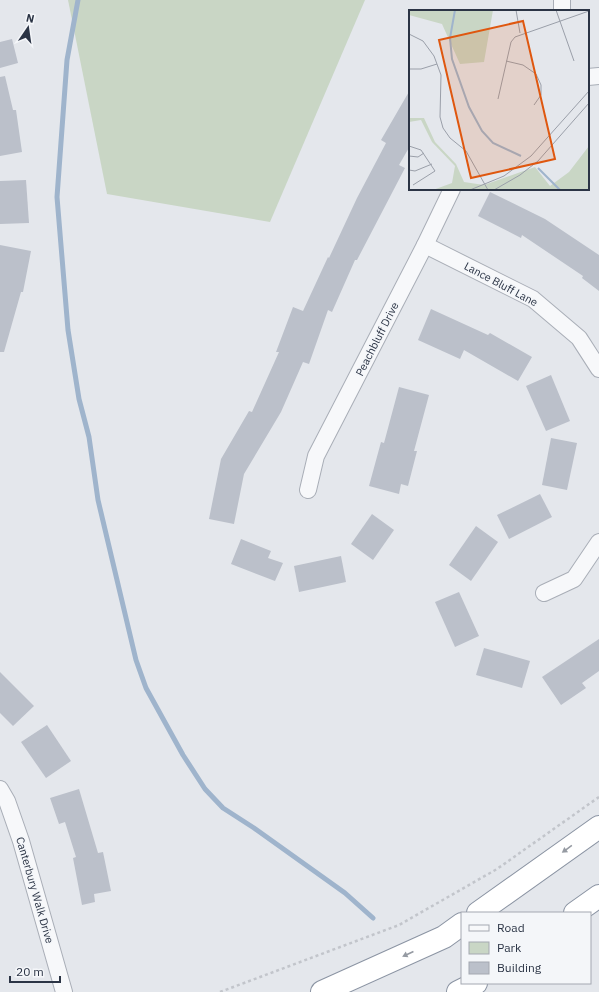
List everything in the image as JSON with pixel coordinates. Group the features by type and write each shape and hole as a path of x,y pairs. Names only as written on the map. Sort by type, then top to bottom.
{"highway":[{"path":"479,912 599,827"},
{"path":"576,912 599,896"},
{"path":"322,992 444,937 461,925"},
{"path":"458,992 474,984"}],"street":[{"path":"589,77 599,76"},
{"name":"Peachbluff Drive","path":"308,490 316,456 425,245 452,190"},
{"name":"Lance Bluff Lane","path":"425,245 533,299 579,338 599,369"},
{"path":"544,593 574,579 599,542"},
{"name":"Canterbury Walk Drive","path":"0,789 7,801 21,841 64,992"}],"path":[{"path":"220,992 399,925 497,869 599,797"}],"green space":[{"path":"68,0 365,0 270,222 107,194"}],"building":[{"path":"12,39 18,63 0,68 0,42"},
{"path":"5,76 13,110 16,110 22,152 0,156 0,77"},
{"path":"409,92 409,148 399,165 405,168 357,260 355,260 332,312 328,310 309,364 303,362 281,412 244,474 234,524 209,519 221,459 249,411 252,412 279,352 276,352 293,307 303,311 357,198 386,143 381,140"},
{"path":"26,180 29,223 0,224 0,181"},
{"path":"490,192 545,219 599,255 599,291 582,278 583,276 522,235 521,238 478,216"},
{"path":"0,245 31,251 23,292 21,292 4,352 0,352"},
{"path":"431,309 488,335 490,333 532,357 518,381 464,350 460,359 418,340"},
{"path":"551,375 570,421 546,431 526,386"},
{"path":"399,387 429,395 414,451 417,451 408,486 401,484 399,494 369,486 381,442 384,443"},
{"path":"551,438 577,443 567,490 542,485"},
{"path":"540,494 552,517 509,539 497,515"},
{"path":"372,514 394,530 373,560 351,544"},
{"path":"476,526 498,542 471,581 449,565"},
{"path":"241,539 271,551 268,558 283,563 275,581 231,564"},
{"path":"341,556 346,582 299,592 294,566"},
{"path":"459,592 479,636 455,647 435,602"},
{"path":"599,639 599,671 582,683 586,688 561,705 542,677"},
{"path":"484,648 530,661 522,688 476,675"},
{"path":"0,672 34,706 13,726 0,713"},
{"path":"47,725 71,761 46,778 21,742"},
{"path":"79,789 98,853 103,852 111,891 94,894 95,902 82,905 73,858 76,857 65,822 59,824 50,798"}],"waterway":[{"path":"78,0 67,60 57,197 68,330 79,399 89,437 98,500 136,660 146,688 183,755 205,789 223,808 254,828 345,893 373,918"}]}
